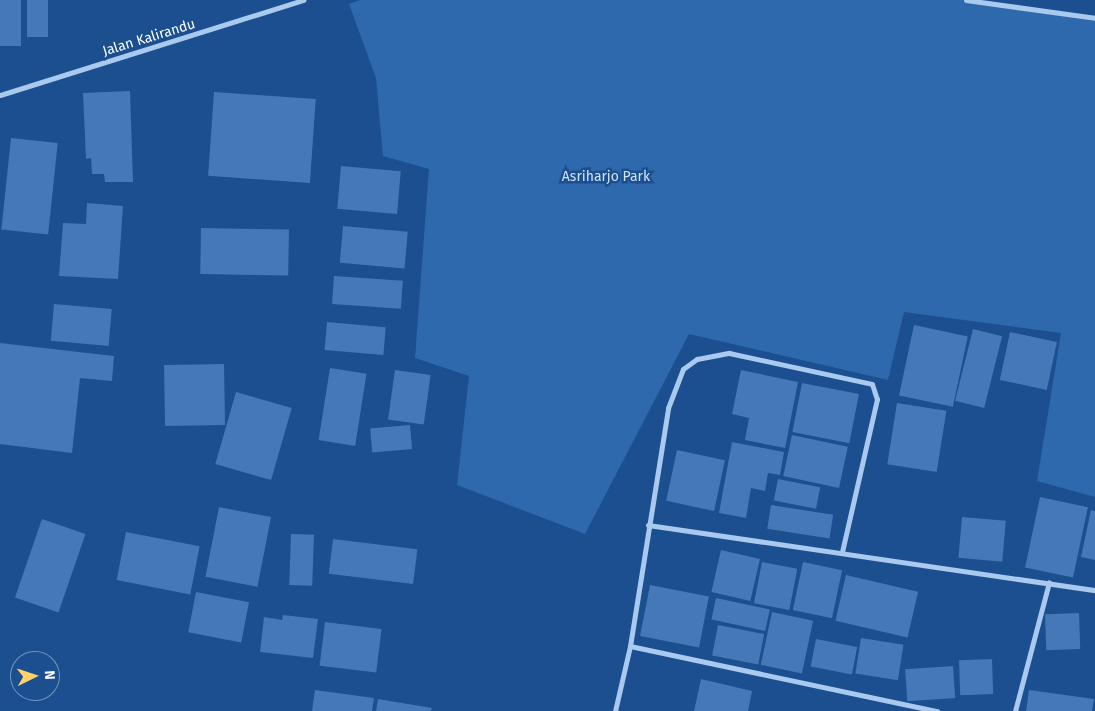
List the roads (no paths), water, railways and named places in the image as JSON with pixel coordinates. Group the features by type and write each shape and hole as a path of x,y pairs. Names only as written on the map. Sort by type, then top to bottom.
{"street":[{"name":"Jalan Kalirandu","path":"0,95 303,0"},
{"path":"966,0 1095,18"},
{"path":"615,711 630,646 648,525 675,383 683,369 696,359 729,353 864,381 877,391 842,552"},
{"path":"648,525 1095,590"},
{"path":"1015,711 1048,582"},
{"path":"630,646 936,711"}],"park label":[{"name":"Asriharjo Park","path":"606,177"}]}
